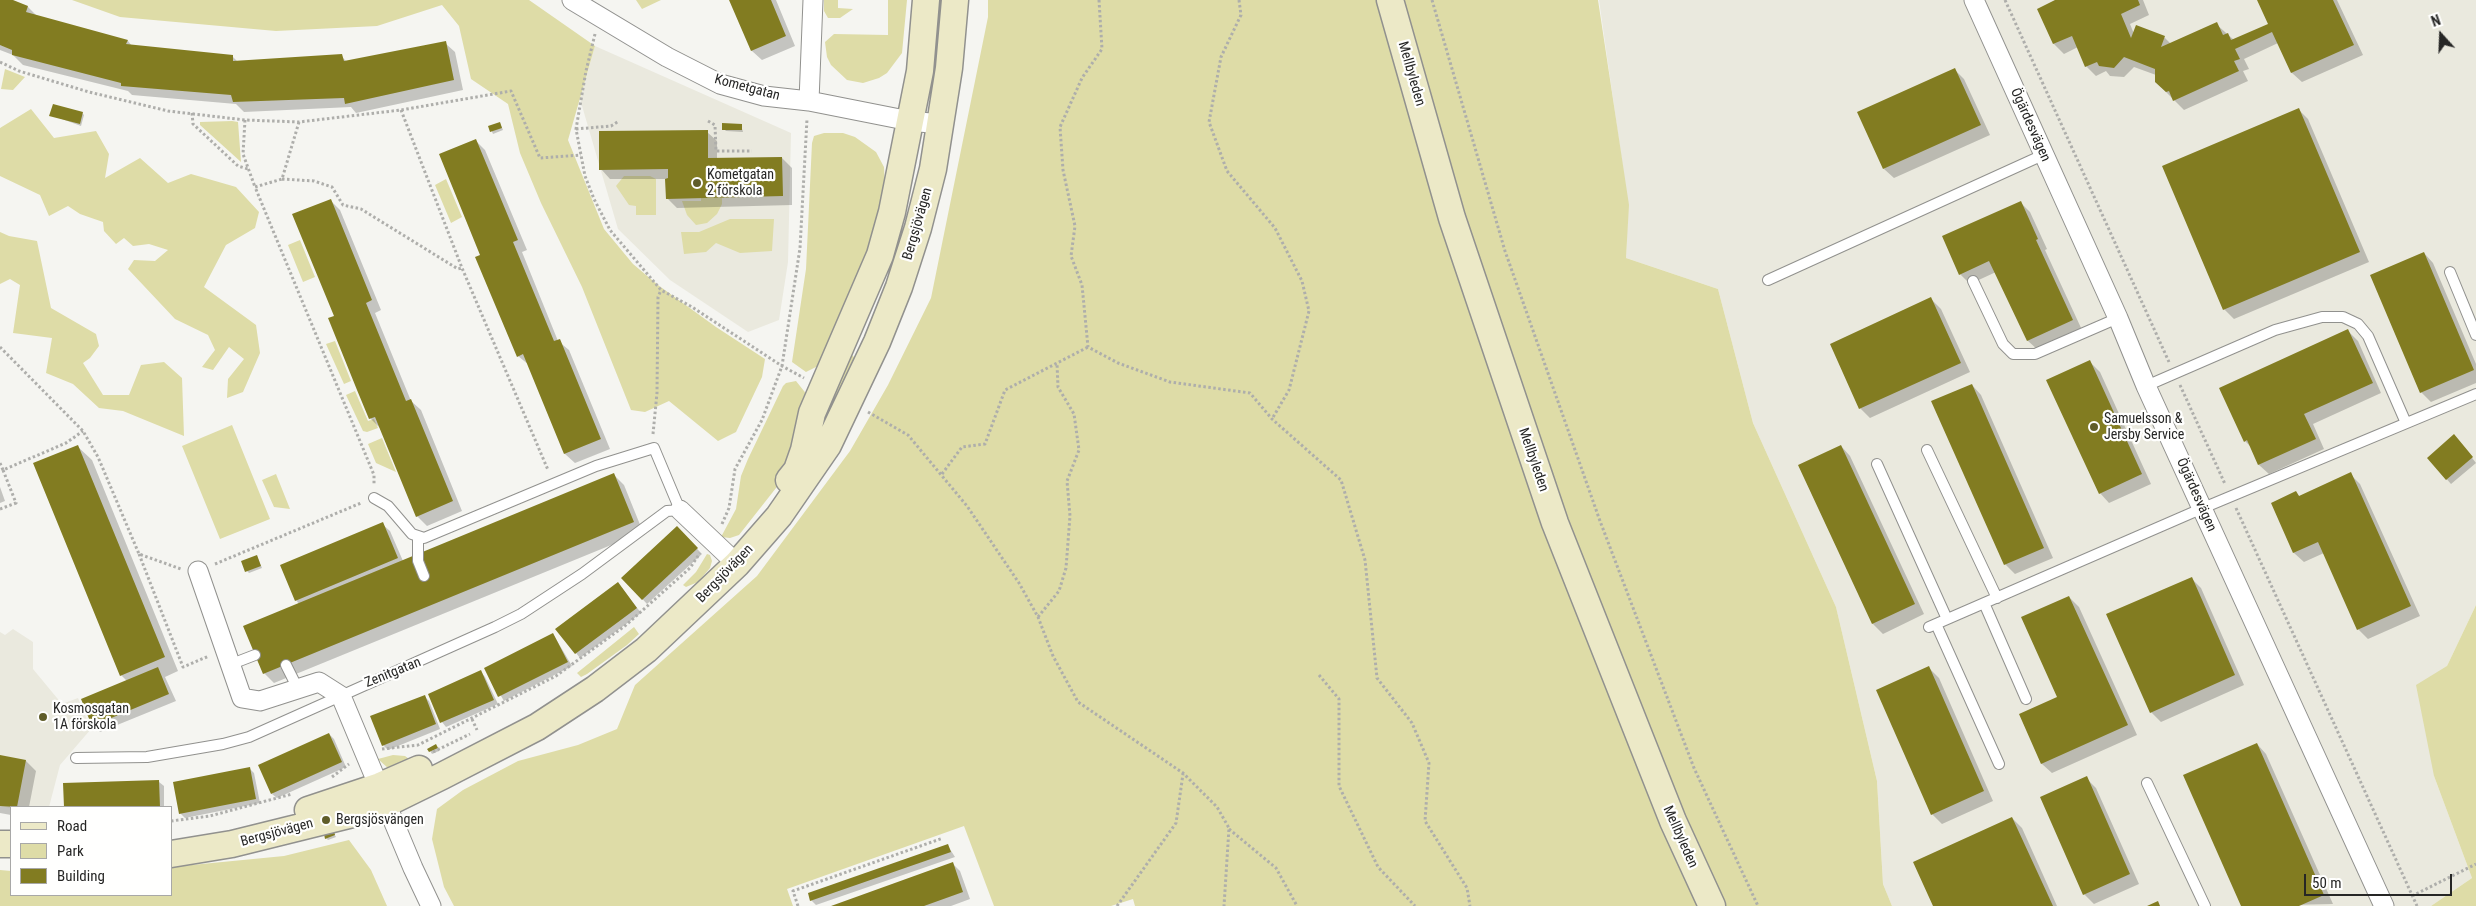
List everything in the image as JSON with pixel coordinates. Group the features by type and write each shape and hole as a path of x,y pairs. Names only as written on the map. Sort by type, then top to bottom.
{"street":[{"name":"Kometgatan","path":"572,0 667,57 720,84 764,96 809,101 910,121 940,124"},
{"path":"809,101 813,0"},
{"name":"Bergsjövägen","path":"733,560 797,470 804,450 812,414 880,255 892,212 920,71 926,0"},
{"name":"Bergsjövägen","path":"172,854 232,844 287,832 383,794 538,727 646,650 733,560 779,516 828,445 877,342 900,287 918,228 940,124 949,68 955,0"},
{"name":"Mellbyleden","path":"1390,0 1452,218 1554,523 1673,821 1712,906"},
{"name":"Ögärdesvägen","path":"1974,0 2118,318 2146,386 2384,906"},
{"path":"680,510 733,560"},
{"path":"198,571 242,698 260,701 319,682 341,696 412,868 431,906"},
{"name":"Bergsjövägen","path":"172,843 212,836 383,794"}],"lane":[{"path":"1768,280 2043,156"},
{"path":"2450,272 2476,335"},
{"path":"1973,281 2003,344 2013,354 2035,354 2118,318"},
{"path":"2146,386 2275,330 2322,317 2342,317 2358,324 2368,336 2406,423"},
{"path":"1999,764 1932,626 2203,508 2476,394"},
{"path":"374,498 388,506 412,534 424,538 596,466 654,448 680,510"},
{"path":"1927,450 1997,598"},
{"path":"1877,464 1947,619"},
{"name":"Zenitgatan","path":"76,758 146,757 223,744 249,737 432,657 521,614 582,574 640,529 667,511 680,510"},
{"path":"418,536 418,561 424,576"},
{"path":"1984,603 2026,699"},
{"path":"227,657 255,655"},
{"path":"286,664 297,688"},
{"path":"2147,783 2205,906"}],"path":[{"path":"1088,347 1082,285 1071,256 1075,226 1063,170 1060,127 1082,78 1102,49 1099,0"},
{"path":"1239,0 1241,15 1221,57 1209,122 1226,171 1275,228 1302,281 1308,311 1289,390 1272,419"},
{"path":"1432,0 1505,251 1600,521 1694,768 1758,906"},
{"path":"2005,0 2417,906"},
{"path":"602,18 594,38 586,71 576,129 585,176 610,230 661,290 692,307 782,366 811,382"},
{"path":"0,62 89,92 168,111 245,120 299,122 401,110 511,91 540,158 581,154"},
{"path":"401,110 462,268 554,484"},
{"path":"192,113 193,124 238,166 248,169"},
{"path":"139,554 193,573 374,498 374,475 248,169 243,154 245,120"},
{"path":"576,129 610,126 618,121"},
{"path":"708,121 715,125 716,151 752,151"},
{"path":"282,179 299,122"},
{"path":"255,187 282,179 314,181 332,187 344,205 361,209 458,268 462,268"},
{"path":"654,448 652,435 657,393 658,297 661,290"},
{"path":"0,347 84,431 98,457 139,554 183,667 227,657"},
{"path":"942,474 962,447 985,444 1005,390 1088,347"},
{"path":"1088,347 1118,362 1170,382 1250,393 1272,419 1341,480 1365,560 1377,678 1412,723 1429,763 1425,821 1467,888 1470,906"},
{"path":"1038,617 1059,591 1066,568 1070,516 1067,482 1079,450 1074,414 1058,387 1057,363"},
{"path":"867,412 908,435 942,474 1019,583 1038,617 1053,656 1078,702 1183,774 1217,807 1229,828 1276,868 1297,906"},
{"path":"3,470 66,443 84,431"},
{"path":"0,462 16,502 0,509"},
{"path":"1319,674 1339,699 1339,786 1378,867 1415,906"},
{"path":"424,756 479,731 472,719"},
{"path":"418,744 421,750"},
{"path":"1117,906 1176,823 1183,774"},
{"path":"1224,906 1229,828"},
{"path":"798,906 792,891 943,838"},
{"path":"2412,896 2476,864"}],"shaded area":[{"path":"1599,0 2476,0 2476,605 2447,666 2434,776 2472,878 2431,906 1892,906 1883,884 1877,781 1836,607 1753,423 1718,289 1626,258 1628,205"},
{"name":"Kometgatan 2 förskola","path":"595,46 791,133 788,262 779,320 748,332 670,280 618,229 580,99"},
{"name":"Kosmosgatan 1A förskola","path":"13,629 33,642 33,669 62,704 78,698 91,729 60,765 49,806 10,806 10,808 0,806 0,632 5,635"}],"green space":[{"path":"72,0 529,0 595,46 568,140 604,229 633,264 658,285 716,327 765,359 762,377 736,432 718,441 669,401 645,412 631,410 582,287 541,203 520,153 508,104 471,79 459,26 442,5 377,26 276,31 120,17"},
{"path":"636,0 661,0 642,9"},
{"path":"824,0 838,0 838,8 853,9 840,18 828,18 824,11"},
{"path":"888,0 907,0 902,53 887,73 879,78 863,83 847,80 831,65 827,57 825,42 834,34 888,35"},
{"path":"935,0 946,0 935,87 926,100"},
{"path":"988,0 1598,0 1629,205 1626,258 1718,289 1753,423 1836,607 1877,781 1883,884 1892,906 1135,906 1133,899 1111,906 994,906 964,826 787,889 793,906 454,906 444,887 432,839 437,809 463,790 518,761 578,745 617,729 635,685 757,576 850,451 888,385 931,298 988,17"},
{"path":"5,69 25,77 13,90 1,89"},
{"path":"31,109 54,138 96,131 109,154 105,178 140,158 168,183 191,174 236,187 259,212 255,228 226,245 204,287 256,325 260,353 243,392 227,398 228,379 244,359 229,347 213,370 202,367 215,350 208,335 175,319 128,269 134,260 155,261 168,250 149,244 133,246 124,238 116,244 104,231 103,222 80,214 68,206 49,216 40,195 0,176 0,128"},
{"path":"200,122 238,122 241,162 200,125"},
{"path":"824,133 843,133 855,137 876,152 884,167 885,187 865,263 822,364 806,372 792,362 806,269 812,143 814,136"},
{"path":"624,176 650,176 656,179 656,215 636,215 636,206 629,205 616,186"},
{"path":"446,179 462,217 451,223 435,185"},
{"path":"701,198 722,198 722,204 717,214 707,223 696,225 687,215 682,201 701,201"},
{"path":"730,219 774,219 772,251 740,253 716,243 706,252 684,254 681,232 699,232"},
{"path":"0,232 9,236 37,241 51,308 96,334 99,346 90,358 83,363 103,395 129,395 141,365 164,362 182,378 184,436 123,411 99,408 73,384 46,373 52,338 13,333 20,285 10,279 0,284"},
{"path":"300,240 315,277 303,282 288,245"},
{"path":"335,341 351,381 344,384 326,344"},
{"path":"850,353 855,358 833,406 819,449 816,419"},
{"path":"796,381 808,396 787,474 739,535 730,538 721,537 736,509 741,476 783,386 786,383"},
{"path":"355,391 368,421 374,419 378,428 367,432 363,431 346,395"},
{"path":"232,425 270,519 220,539 182,446"},
{"path":"382,438 396,472 376,463 368,444"},
{"path":"276,474 290,509 274,507 262,480"},
{"path":"707,554 710,555 712,561 710,568 698,582 686,587 683,585 696,572"},
{"path":"2476,605 2476,906 2431,906 2472,878 2434,776 2416,685 2447,666"},
{"path":"634,627 639,634 627,645 587,674 581,677 577,673"},
{"path":"393,755 405,756 412,761 389,769 378,759"},
{"path":"349,840 371,870 387,906 0,906 0,870 10,871 10,896 172,896 172,867 284,856"}],"building":[{"path":"0,0 13,0 28,6 26,12 128,40 126,44 233,55 233,61 342,54 344,61 446,41 454,80 345,104 344,98 233,102 231,95 121,86 121,83 12,55 12,50 0,45"},
{"path":"729,0 771,0 786,36 751,51"},
{"path":"2055,0 2138,0 2140,5 2121,14 2131,38 2136,25 2165,36 2161,47 2217,22 2223,35 2228,33 2231,40 2268,24 2257,0 2333,0 2354,45 2291,73 2272,32 2235,49 2240,59 2234,61 2239,71 2173,101 2169,91 2166,92 2155,82 2155,69 2124,57 2114,68 2099,66 2097,62 2085,67 2072,36 2053,44 2037,9"},
{"path":"1955,68 1981,125 1883,169 1857,112"},
{"path":"53,104 83,112 80,124 49,116"},
{"path":"2299,108 2360,252 2223,310 2162,166"},
{"path":"500,122 502,128 490,132 488,126"},
{"path":"722,123 742,124 742,130 722,130"},
{"path":"708,130 708,158 782,157 783,196 666,199 665,179 668,178 668,169 599,170 599,131"},
{"path":"476,139 518,240 513,242 554,341 560,339 601,439 564,454 523,354 517,357 475,257 480,255 439,154"},
{"path":"331,199 372,300 366,303 406,401 411,399 453,501 416,517 375,417 369,419 357,390 328,318 334,316 292,214"},
{"path":"2021,201 2038,239 2036,240 2073,320 2027,341 1989,261 1959,275 1942,236"},
{"path":"2424,252 2474,370 2420,393 2370,275"},
{"path":"1931,297 1961,363 1859,409 1830,344"},
{"path":"2348,329 2373,383 2304,414 2316,439 2258,465 2247,440 2244,442 2219,388"},
{"name":"Samuelsson & Jersby Service","path":"2090,360 2142,474 2099,494 2046,380"},
{"path":"1972,384 2044,548 2004,565 1931,401"},
{"path":"2454,434 2473,457 2446,480 2427,458"},
{"path":"78,445 165,657 120,676 33,463"},
{"path":"1841,445 1915,604 1872,624 1798,465"},
{"path":"2351,472 2411,606 2357,630 2318,542 2293,553 2271,503 2296,491 2299,496"},
{"path":"614,473 634,522 263,674 243,626"},
{"path":"383,522 398,558 295,601 280,565"},
{"path":"677,526 698,548 642,600 621,578"},
{"path":"257,555 261,566 245,572 241,561"},
{"path":"2192,577 2235,675 2150,713 2106,614"},
{"path":"618,582 637,608 575,654 555,629"},
{"path":"2069,596 2128,725 2041,764 2019,714 2057,697 2021,617"},
{"path":"553,633 568,662 498,697 484,668"},
{"path":"1929,666 1984,791 1931,815 1876,690"},
{"path":"158,667 169,694 92,726 81,699"},
{"path":"481,670 494,700 440,723 428,694"},
{"path":"425,695 436,724 382,746 370,716"},
{"path":"329,733 342,762 271,794 258,765"},
{"path":"2257,743 2324,895 2299,906 2241,906 2183,775"},
{"path":"436,744 438,748 429,752 427,749"},
{"path":"0,755 26,760 17,806 0,806"},
{"path":"250,767 256,799 179,814 173,782"},
{"path":"2087,776 2130,874 2083,895 2040,797"},
{"path":"159,780 160,806 64,806 63,783"},
{"path":"2012,817 2053,906 1933,906 1913,862"},
{"path":"334,831 335,835 325,839 324,834"},
{"path":"948,844 951,852 810,901 808,893"},
{"path":"953,862 963,892 924,906 831,906"},
{"path":"2158,901 2160,906 2147,906"}],"place":[{"name":"Kometgatan 2 förskola","path":"697,183"},
{"name":"Samuelsson & Jersby Service","path":"2094,427"},
{"name":"Kosmosgatan 1A förskola","path":"43,717"},
{"name":"Bergsjösvängen","path":"326,820"}]}
